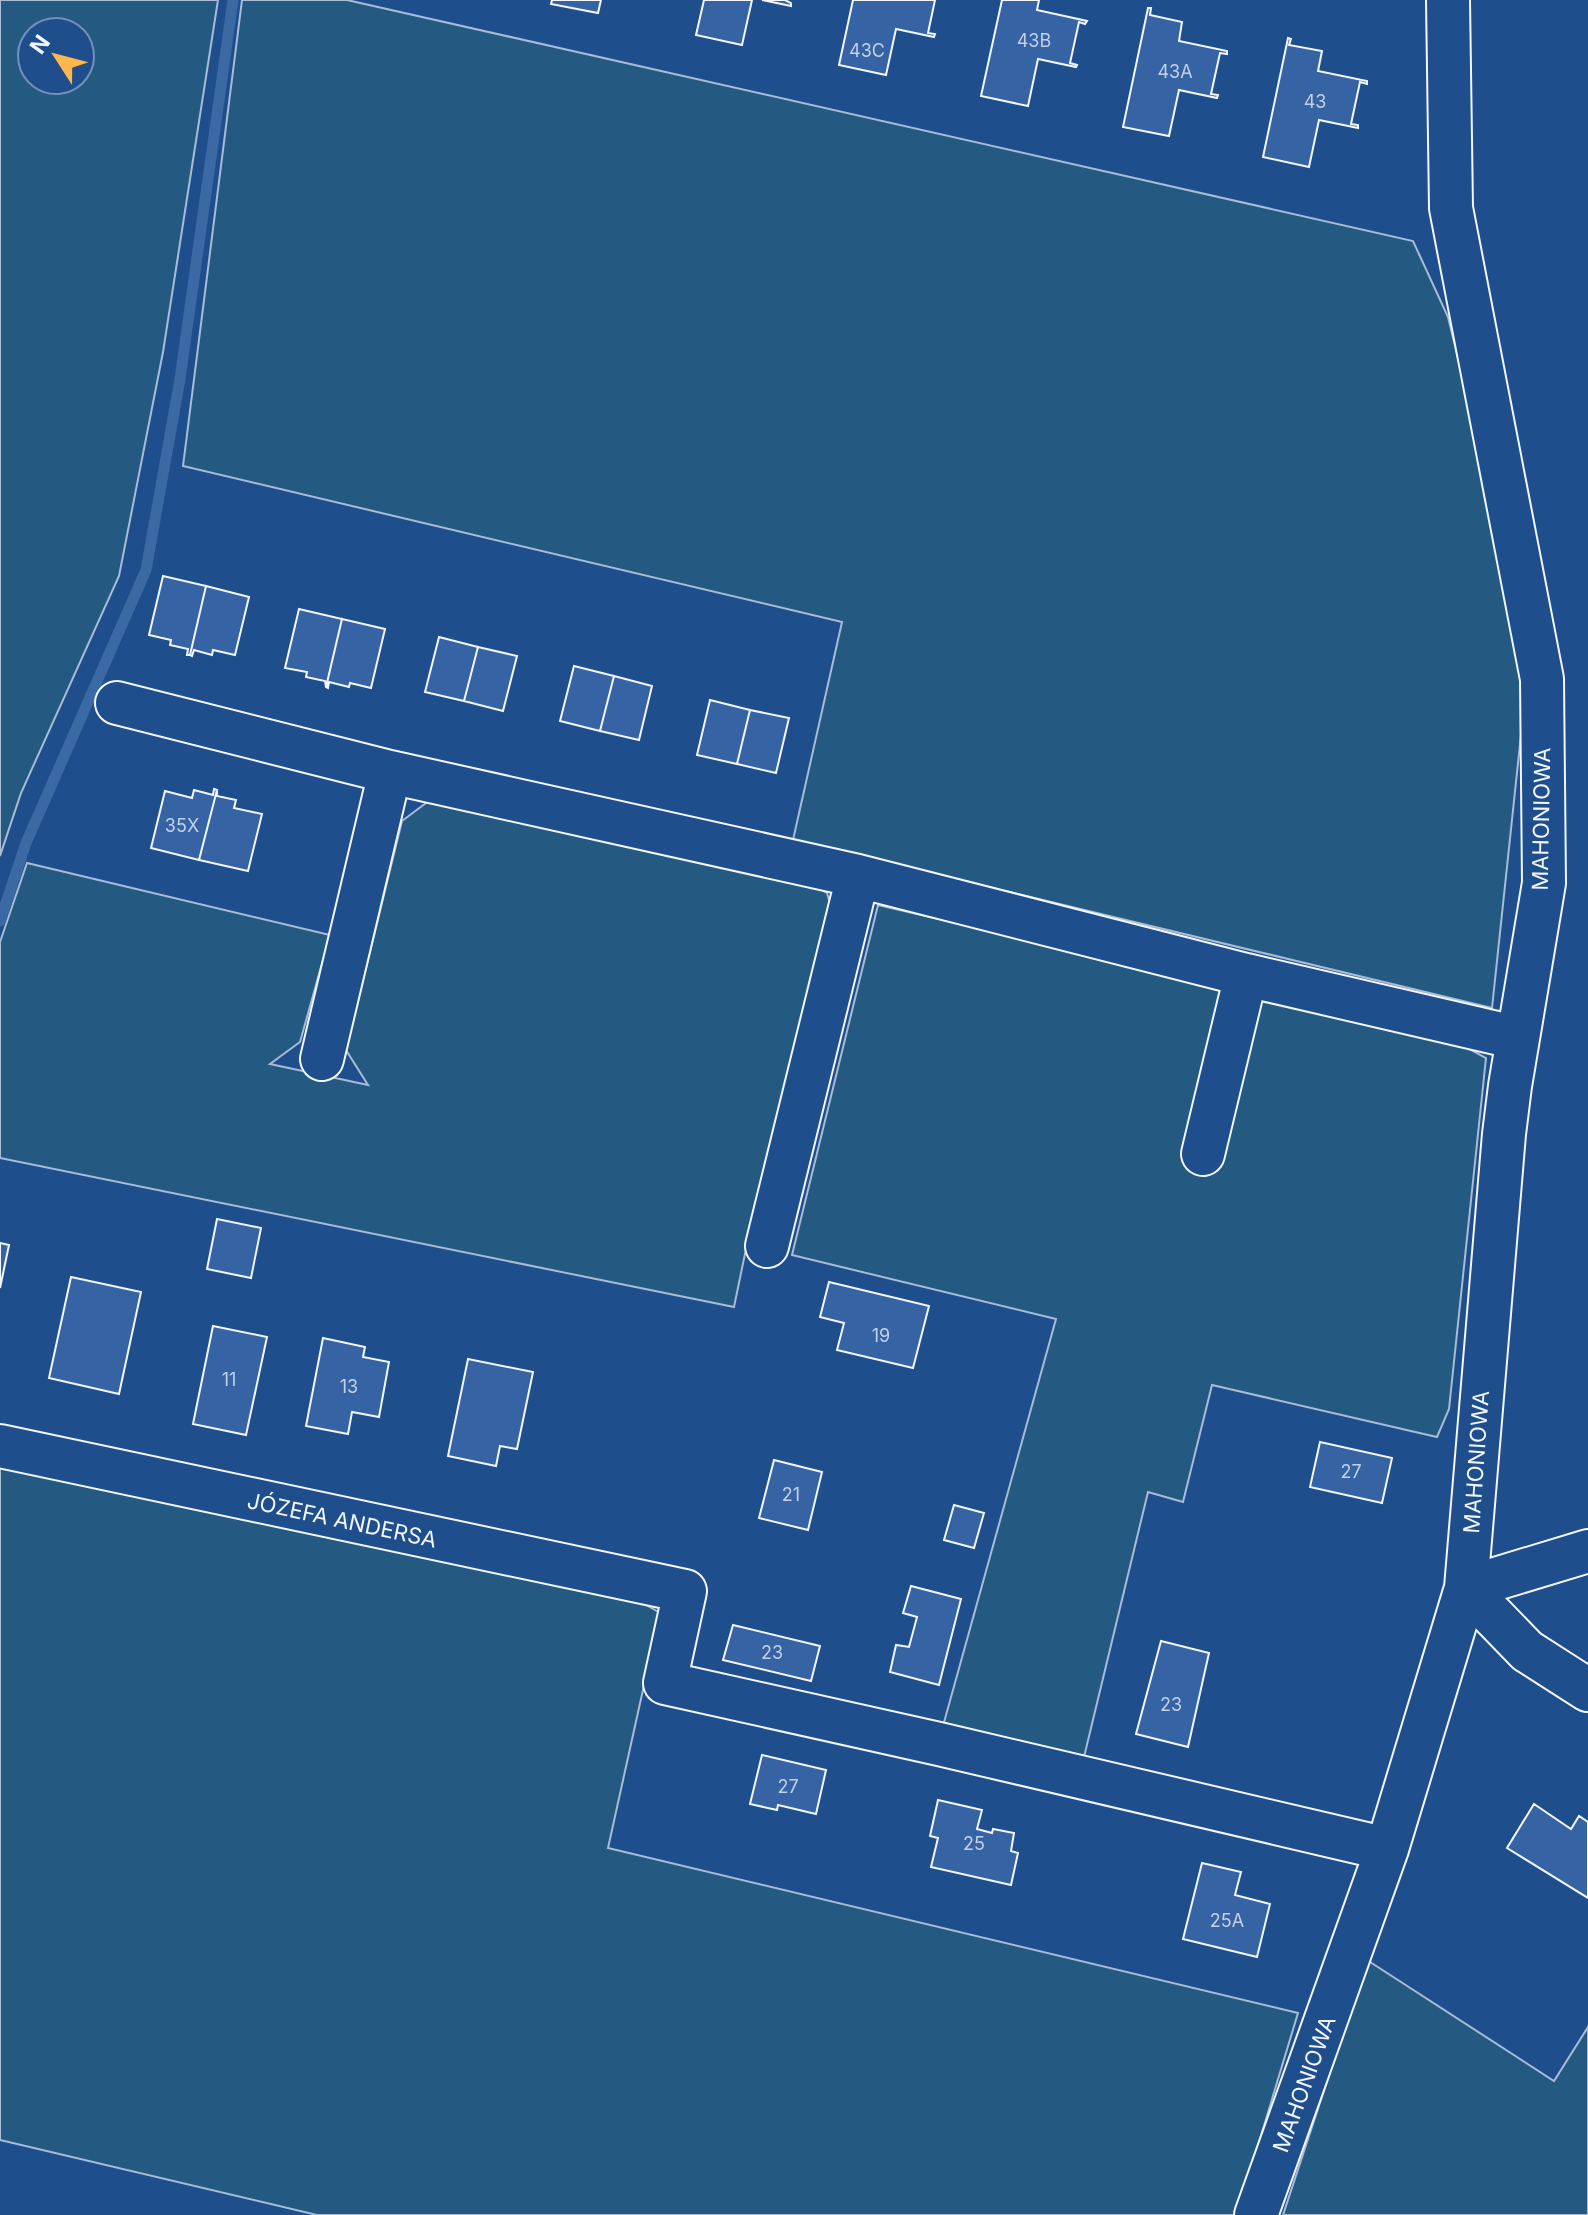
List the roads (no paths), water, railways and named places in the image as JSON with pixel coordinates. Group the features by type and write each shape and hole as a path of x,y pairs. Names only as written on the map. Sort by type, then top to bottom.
{"street":[{"name":"MAHONIOWA","path":"1256,2215 1387,1849 1466,1588 1504,1134 1544,883 1542,679 1451,208 1443,1"},
{"path":"117,703 390,772 858,876 1246,975 1518,1038"},
{"path":"322,1059 390,772"},
{"path":"767,1246 858,876"},
{"path":"1203,1154 1246,975"},
{"name":"JÓZEFA ANDERSA","path":"0,1446 685,1591 665,1683 1387,1849"},
{"path":"1588,1551 1466,1588 1527,1651 1588,1690"}],"waterway":[{"path":"0,921 26,843 146,570 180,379 233,0"}]}
